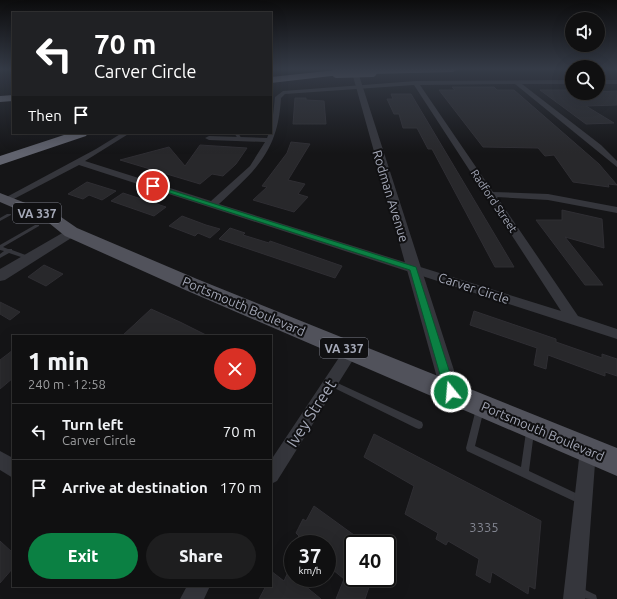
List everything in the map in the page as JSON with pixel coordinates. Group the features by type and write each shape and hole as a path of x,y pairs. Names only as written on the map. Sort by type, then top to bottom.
{"highway":[{"path":"0,99 12,98"},
{"path":"0,161 79,134"}],"main road":[{"name":"Portsmouth Boulevard","path":"3,209 37,226 71,232"},
{"name":"Portsmouth Boulevard","path":"3,209 55,220 71,232 190,284 617,462"}],"street":[{"name":"Rodman Avenue","path":"361,97 451,392"},
{"name":"Radford Street","path":"425,97 573,319"},
{"path":"535,97 598,147 617,165"},
{"path":"272,121 274,102"},
{"path":"3,209 125,134"},
{"path":"212,204 248,172 259,159 270,140 271,134"},
{"path":"209,138 238,136 270,140"},
{"name":"Carver Circle","path":"79,162 617,334"},
{"path":"489,194 548,197 617,210"},
{"path":"0,276 71,232"},
{"name":"Ivey Street","path":"272,473 351,351"},
{"path":"574,594 588,450"},
{"path":"0,459 12,468"},
{"path":"191,599 199,587"}],"lane":[{"path":"0,248 37,226"},
{"path":"0,248 10,250 29,258"},
{"path":"0,256 10,250"},
{"path":"331,383 419,425"},
{"path":"481,405 470,448 583,501"},
{"path":"524,473 531,426"},
{"path":"574,594 592,599"}],"building":[{"path":"392,97 413,97 514,267 495,267 432,149 428,149 417,128 403,128 399,114 394,114 387,99 393,99"},
{"path":"444,97 522,97 599,164 617,185 608,184 609,187 573,182 554,155 545,156 538,148 483,147"},
{"path":"549,97 565,97 565,100 605,100 605,97 617,97 617,105 586,106 614,123 586,124"},
{"path":"295,98 324,101 326,124 293,124"},
{"path":"291,142 310,144 288,180 305,184 298,194 308,197 294,212 253,200 267,187 262,186 287,153"},
{"path":"200,145 247,148 236,164 223,176 212,174 200,184 120,160 169,147 185,166"},
{"path":"87,182 116,191 102,200 89,195 83,199 68,194"},
{"path":"123,193 166,207 154,216 111,201"},
{"path":"562,210 602,219 604,248 565,237 603,285 585,285 536,220 562,220"},
{"path":"182,216 220,229 210,238 198,233 195,236 169,226"},
{"path":"230,228 245,233 243,235 269,243 270,241 342,266 335,278 219,239"},
{"path":"44,265 63,274 46,286 28,277"},
{"path":"0,302 20,312 10,320 0,314"},
{"path":"151,309 206,335 123,335"},
{"path":"474,311 556,339 556,342 602,358 602,354 617,359 617,376 605,372 605,376 548,355 546,369 534,365 537,348 470,325"},
{"path":"12,351 12,379 0,389 0,360"},
{"path":"374,434 541,521 535,589 529,586 528,594 492,572 490,583 476,575 479,559 448,541 446,545 436,539 438,533 405,514 414,486 364,457"},
{"path":"314,506 354,535 344,535 344,579 336,572 336,535 298,535 296,533 303,519 306,521"},
{"path":"0,541 12,552 12,569 0,583"},
{"path":"272,572 284,581 284,587 306,587 321,599 259,599 265,587 272,587"},
{"path":"344,579 344,587 369,587 365,599 336,599"}],"route":[{"path":"153,186 413,269 451,392"}]}
